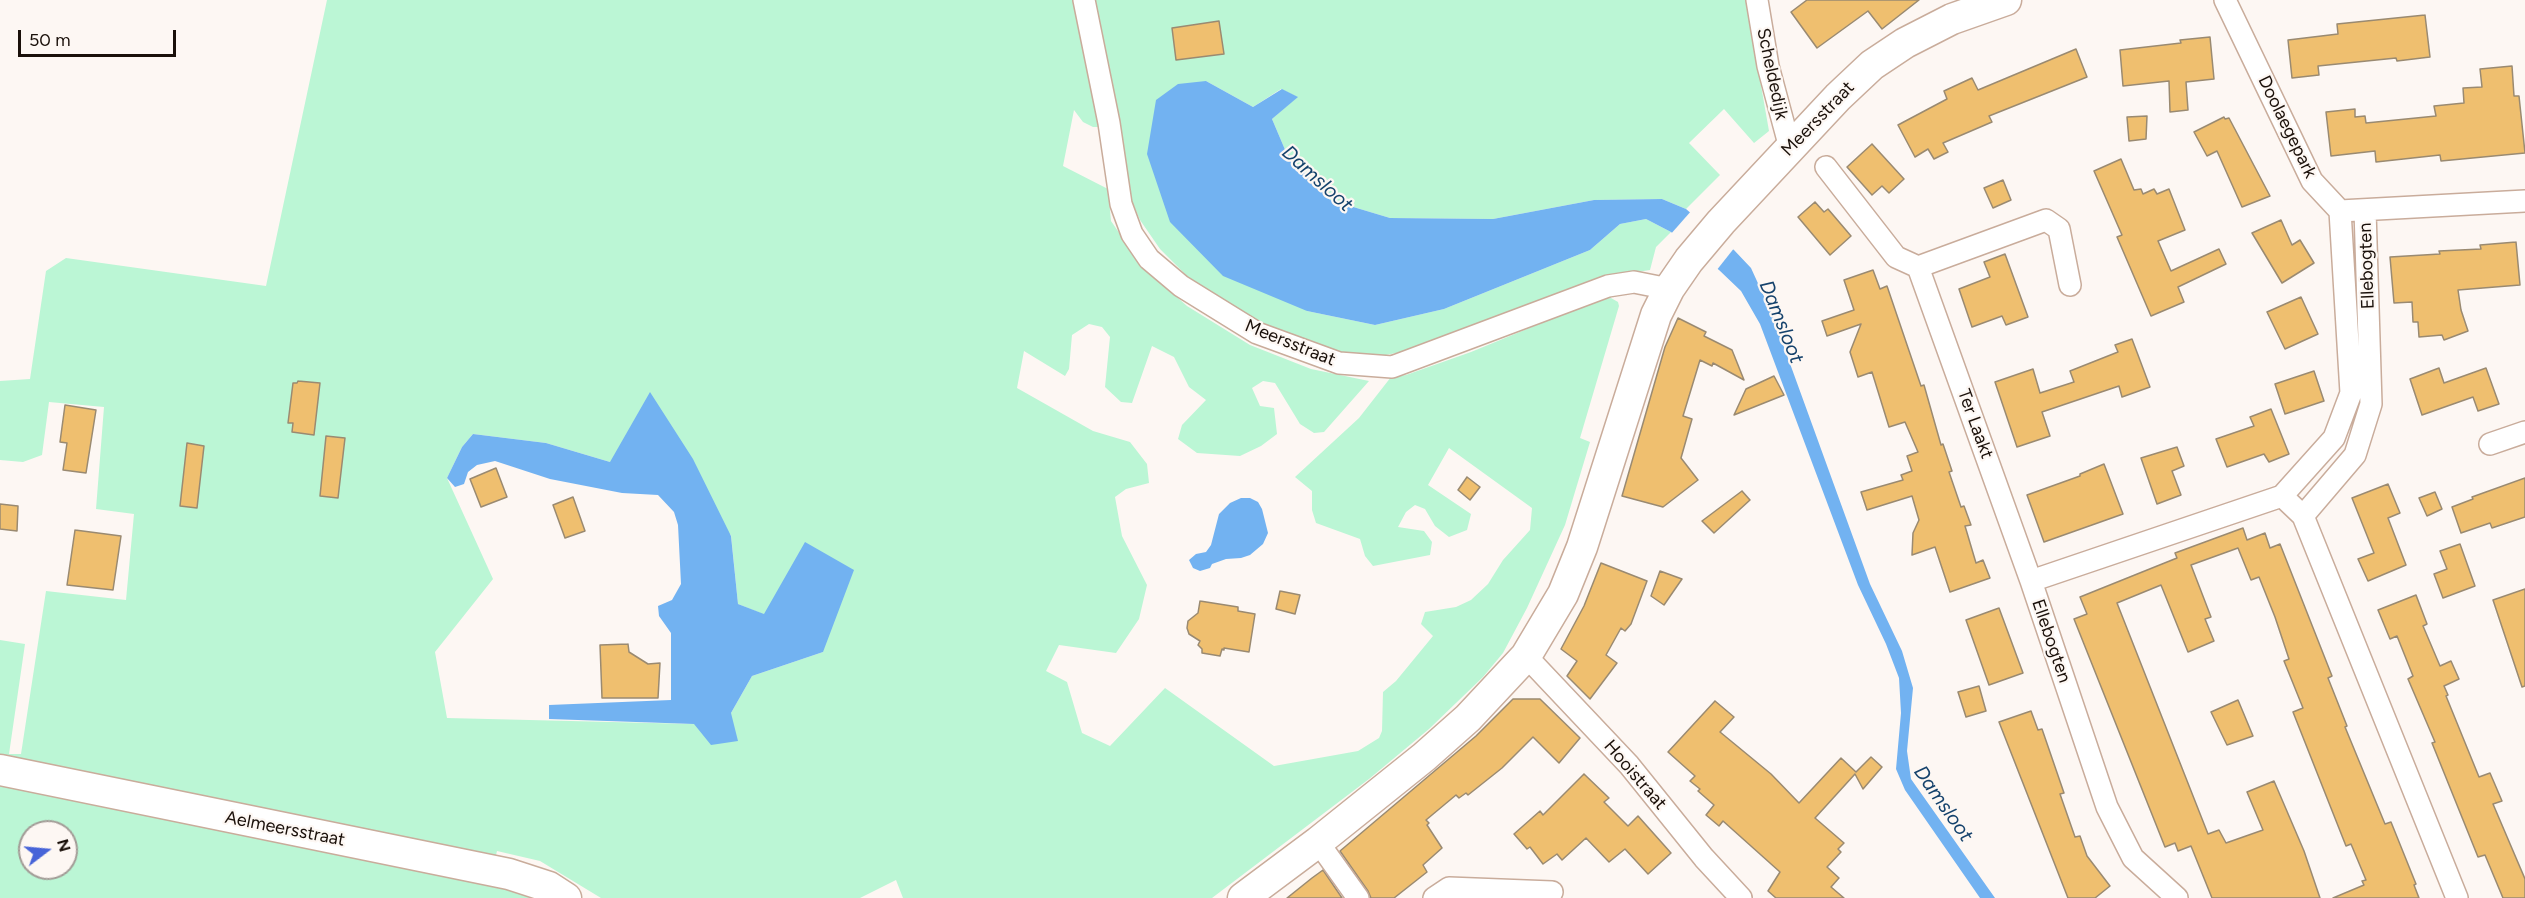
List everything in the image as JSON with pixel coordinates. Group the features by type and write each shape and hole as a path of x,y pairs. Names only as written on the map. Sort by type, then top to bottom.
{"main road":[{"name":"Meersstraat","path":"1250,896 1424,757 1468,718 1526,656 1563,594 1582,547 1656,315 1669,289 1689,260 1721,222 1863,73 1896,48 1952,19 2006,0"},
{"name":"Aelmeersstraat","path":"0,770 509,874 549,887 566,898"}],"street":[{"name":"Meersstraat","path":"1084,0 1109,123 1121,204 1132,234 1149,259 1181,286 1257,333 1339,363 1392,367 1608,286 1634,282 1669,289"},
{"name":"Scheldedijk","path":"1757,0 1768,66 1790,148"},
{"name":"Doolaegepark","path":"2225,0 2312,181 2340,211"},
{"path":"1826,167 1896,256 1918,267 2046,220 2059,229 2070,285"},
{"path":"2340,211 2525,201"},
{"name":"Ellebogten","path":"2303,516 2355,455 2371,404 2365,210"},
{"name":"Ellebogten","path":"2177,898 2133,858 2107,807 2031,581 2282,496 2334,438 2351,393 2340,211"},
{"name":"Ter Laakt","path":"1918,267 2031,581"},
{"path":"2490,444 2525,432"},
{"path":"2282,496 2303,516 2457,898"},
{"name":"Hooistraat","path":"1526,656 1629,765 1704,858 1741,898"},
{"path":"1318,842 1358,898"},
{"path":"1434,898 1449,888 1552,892"}],"green space":[{"path":"327,0 1073,0 1081,25 1102,127 1093,127 1083,122 1074,110 1063,166 1108,189 1111,221 1142,266 1187,306 1250,345 1311,369 1369,381 1324,432 1314,433 1300,424 1275,383 1263,381 1252,388 1260,406 1274,408 1277,434 1261,446 1240,456 1197,453 1178,439 1182,425 1206,400 1189,387 1174,357 1152,346 1132,403 1121,402 1105,387 1110,337 1102,327 1089,324 1072,335 1069,369 1065,376 1024,351 1017,388 1093,431 1130,442 1147,464 1149,483 1126,489 1115,497 1122,536 1147,585 1139,619 1116,653 1059,645 1046,671 1067,682 1082,733 1110,746 1165,688 1274,766 1358,751 1379,738 1382,731 1383,692 1396,681 1433,636 1421,624 1425,612 1456,607 1471,600 1488,584 1503,560 1530,530 1532,508 1449,448 1428,485 1471,514 1467,530 1449,537 1435,526 1425,509 1415,505 1406,512 1398,527 1424,531 1432,542 1430,555 1373,566 1365,556 1360,539 1316,523 1312,510 1312,491 1295,477 1359,418 1391,377 1406,375 1471,352 1600,299 1611,298 1618,302 1619,306 1580,438 1590,442 1565,525 1527,608 1503,653 1483,677 1429,729 1369,779 1212,898 903,898 896,880 860,898 601,898 540,861 497,851 490,880 540,898 0,898 0,640 25,644 9,754 21,754 46,591 126,600 134,514 96,509 104,407 49,402 42,455 23,462 0,460 0,381 30,379 46,271 66,258 266,286","holes":["473,434 546,443 610,462 731,535 738,604 763,614 823,652 752,676 731,713 694,724 447,718 435,652 493,579 447,478 462,447"]},
{"path":"1093,0 1746,0 1769,131 1754,143 1724,109 1689,143 1720,175 1686,209 1662,199 1594,200 1493,219 1390,218 1330,200 1286,152 1272,119 1297,97 1281,89 1253,107 1206,81 1307,311 1375,325 1444,309 1590,250 1620,224 1646,219 1671,232 1656,247 1650,270 1605,277 1564,290 1543,301 1416,349 1381,356 1343,354 1268,329 1189,278 1160,249 1140,220 1130,197"}],"water":[{"path":"1206,81 1253,107 1282,89 1298,97 1272,119 1286,152 1330,200 1390,218 1493,219 1594,200 1662,199 1686,209 1734,250 1751,268 1772,314 1870,584 1902,651 1913,688 1907,751 1911,779 1995,898 1980,898 1905,790 1896,769 1901,713 1899,678 1886,644 1858,585 1760,324 1741,291 1719,270 1671,232 1646,219 1620,224 1590,250 1444,309 1375,325 1307,311 1223,276 1170,222 1147,154 1156,100 1178,84"},
{"path":"650,392 693,459 731,536 738,604 764,614 805,542 854,570 823,652 752,676 731,713 738,741 711,745 694,724 549,719 549,705 671,700 671,633 659,616 658,606 672,600 681,584 678,525 674,512 658,495 622,493 550,479 495,461 477,465 468,472 464,484 455,487 447,478 462,447 473,434 546,443 610,462"},
{"path":"1241,498 1250,498 1258,502 1262,509 1268,533 1263,544 1250,555 1226,559 1200,571 1193,568 1189,560 1196,554 1206,552 1211,545 1219,514 1230,503"}],"pier":[{"path":"1692,210 1735,247 1716,271 1670,235"}],"building":[{"path":"1807,0 1919,0 1882,29 1868,11 1817,48 1791,12"},
{"path":"2425,15 2430,57 2318,66 2319,75 2292,78 2288,40 2338,34 2337,24"},
{"path":"1219,21 1224,54 1176,60 1172,28"},
{"path":"2210,37 2214,79 2186,82 2188,110 2170,112 2169,81 2123,86 2120,50"},
{"path":"2076,49 2087,77 1989,116 1992,122 1943,143 1948,152 1934,159 1928,149 1915,157 1898,125 1947,99 1944,91 1972,78 1978,90"},
{"path":"2512,66 2514,96 2519,96 2525,153 2441,161 2440,155 2376,162 2375,151 2331,156 2326,112 2355,109 2355,117 2365,116 2366,123 2436,116 2434,106 2464,103 2463,88 2482,87 2480,69"},
{"path":"2147,116 2146,139 2129,141 2127,117"},
{"path":"2224,117 2229,118 2270,196 2242,207 2217,151 2207,156 2194,132"},
{"path":"1872,144 1904,179 1889,193 1882,186 1872,195 1847,167"},
{"path":"2121,159 2134,190 2141,189 2143,194 2154,189 2157,194 2169,189 2185,230 2158,241 2171,271 2219,249 2226,264 2178,287 2184,302 2151,316 2117,237 2122,235 2094,171"},
{"path":"2003,180 2011,200 1993,208 1984,188"},
{"path":"1815,202 1824,212 1828,209 1851,236 1830,255 1798,217"},
{"path":"2281,220 2292,245 2300,240 2314,263 2282,283 2252,233"},
{"path":"2516,242 2520,285 2458,290 2461,310 2468,331 2444,340 2442,335 2419,337 2418,322 2413,322 2412,302 2394,303 2390,257 2440,254 2439,251 2481,249 2480,245"},
{"path":"2005,254 2028,317 2006,325 2002,316 1972,327 1959,289 1990,277 1984,262"},
{"path":"1873,270 1880,289 1887,286 1921,386 1924,385 1941,445 1943,444 1952,471 1949,472 1961,507 1964,506 1971,525 1965,526 1976,563 1983,560 1990,578 1950,592 1935,547 1912,555 1913,533 1919,520 1912,496 1867,510 1861,492 1903,480 1901,475 1912,471 1907,456 1918,452 1905,422 1889,427 1872,372 1858,377 1850,352 1861,324 1827,336 1822,321 1854,310 1844,280"},
{"path":"2301,297 2318,334 2285,349 2267,312"},
{"path":"1678,318 1706,332 1704,336 1732,350 1744,380 1713,363 1712,366 1700,360 1683,416 1692,419 1681,458 1698,480 1663,507 1622,496 1665,347"},
{"path":"2132,339 2150,387 2122,397 2119,386 2042,412 2050,436 2017,447 1995,382 2033,369 2040,393 2074,382 2070,371 2118,352 2115,345"},
{"path":"2439,368 2444,383 2486,368 2499,404 2478,411 2473,397 2422,415 2410,379"},
{"path":"2314,371 2324,401 2285,414 2275,384"},
{"path":"1774,376 1784,395 1734,415 1746,389"},
{"path":"298,381 320,383 314,435 292,432 293,423 288,423 293,383"},
{"path":"65,405 96,410 86,473 63,470 67,443 60,442"},
{"path":"2271,409 2289,454 2269,462 2264,454 2227,467 2216,439 2254,426 2250,417"},
{"path":"326,436 345,438 338,498 320,496"},
{"path":"187,443 204,446 197,508 180,506"},
{"path":"2177,447 2184,466 2172,471 2181,495 2157,504 2141,458"},
{"path":"2104,464 2123,514 2044,542 2027,495 2080,476"},
{"path":"496,468 507,497 481,507 470,479"},
{"path":"1467,477 1480,487 1470,500 1458,490"},
{"path":"2525,478 2525,517 2492,528 2490,523 2461,533 2452,507 2473,499 2472,497"},
{"path":"2388,484 2400,513 2388,518 2406,565 2368,581 2358,559 2374,553 2352,498"},
{"path":"1742,491 1750,500 1714,533 1702,521"},
{"path":"2435,492 2442,509 2427,516 2419,498"},
{"path":"573,497 585,531 565,538 553,505"},
{"path":"0,504 18,506 17,531 0,529"},
{"path":"2243,528 2247,540 2265,533 2270,548 2280,544 2332,676 2328,678 2347,726 2345,727 2385,824 2391,822 2416,884 2414,885 2419,898 2333,898 2364,885 2362,881 2366,880 2351,844 2346,846 2293,712 2303,708 2284,661 2289,659 2275,617 2259,577 2251,580 2238,548 2191,565 2211,617 2205,619 2214,641 2188,652 2161,585 2117,603 2208,834 2219,830 2226,843 2263,830 2247,792 2274,781 2304,851 2320,898 2212,898 2191,846 2178,851 2175,843 2165,847 2074,619 2087,614 2080,597 2177,558 2175,553"},
{"path":"75,530 121,536 113,590 67,585"},
{"path":"2460,544 2475,586 2443,598 2434,574 2447,569 2440,551"},
{"path":"1601,563 1647,581 1631,624 1625,631 1621,628 1606,655 1617,663 1590,699 1567,676 1577,661 1561,649 1584,606"},
{"path":"1660,571 1682,579 1664,605 1651,596"},
{"path":"2525,589 2525,686 2522,687 2493,600"},
{"path":"1280,591 1300,595 1295,614 1276,609"},
{"path":"2416,595 2427,624 2423,626 2440,666 2451,661 2459,679 2444,686 2448,695 2446,696 2479,777 2490,773 2502,801 2493,804 2525,879 2525,898 2503,898 2485,855 2478,857 2432,743 2435,742 2408,679 2413,676 2397,636 2390,639 2378,610"},
{"path":"1200,601 1238,607 1238,611 1255,614 1249,652 1224,648 1220,656 1202,653 1198,645 1200,641 1189,634 1187,628 1188,621 1198,613"},
{"path":"1999,608 2023,673 1989,685 1966,620"},
{"path":"628,644 629,652 648,664 660,663 658,698 602,698 600,645"},
{"path":"1979,686 1986,711 1966,717 1958,692"},
{"path":"1513,699 1540,699 1580,738 1559,763 1533,737 1502,768 1468,795 1466,793 1459,798 1456,795 1426,820 1442,848 1423,865 1427,872 1394,898 1371,898 1340,851 1476,736"},
{"path":"2238,700 2253,736 2227,745 2211,712"},
{"path":"1715,701 1734,717 1720,732 1771,774 1799,803 1841,758 1856,772 1871,757 1882,767 1863,789 1855,774 1815,818 1844,843 1838,849 1841,852 1827,867 1839,878 1831,887 1844,898 1776,898 1768,891 1780,872 1723,821 1719,826 1706,815 1714,805 1690,781 1695,776 1668,752"},
{"path":"2031,711 2038,730 2042,729 2064,793 2060,794 2075,837 2080,836 2087,856 2110,886 2095,898 2068,898 1999,722"},
{"path":"1584,774 1609,798 1604,802 1628,826 1638,816 1671,853 1648,874 1625,849 1609,862 1586,838 1562,860 1557,854 1543,864 1530,847 1527,849 1514,834 1540,811 1543,815"},
{"path":"1323,870 1342,898 1287,898 1312,878"}],"water label":[{"name":"Damsloot","path":"1317,179"},
{"name":"Damsloot","path":"1781,322"},
{"name":"Damsloot","path":"1943,804"}]}
